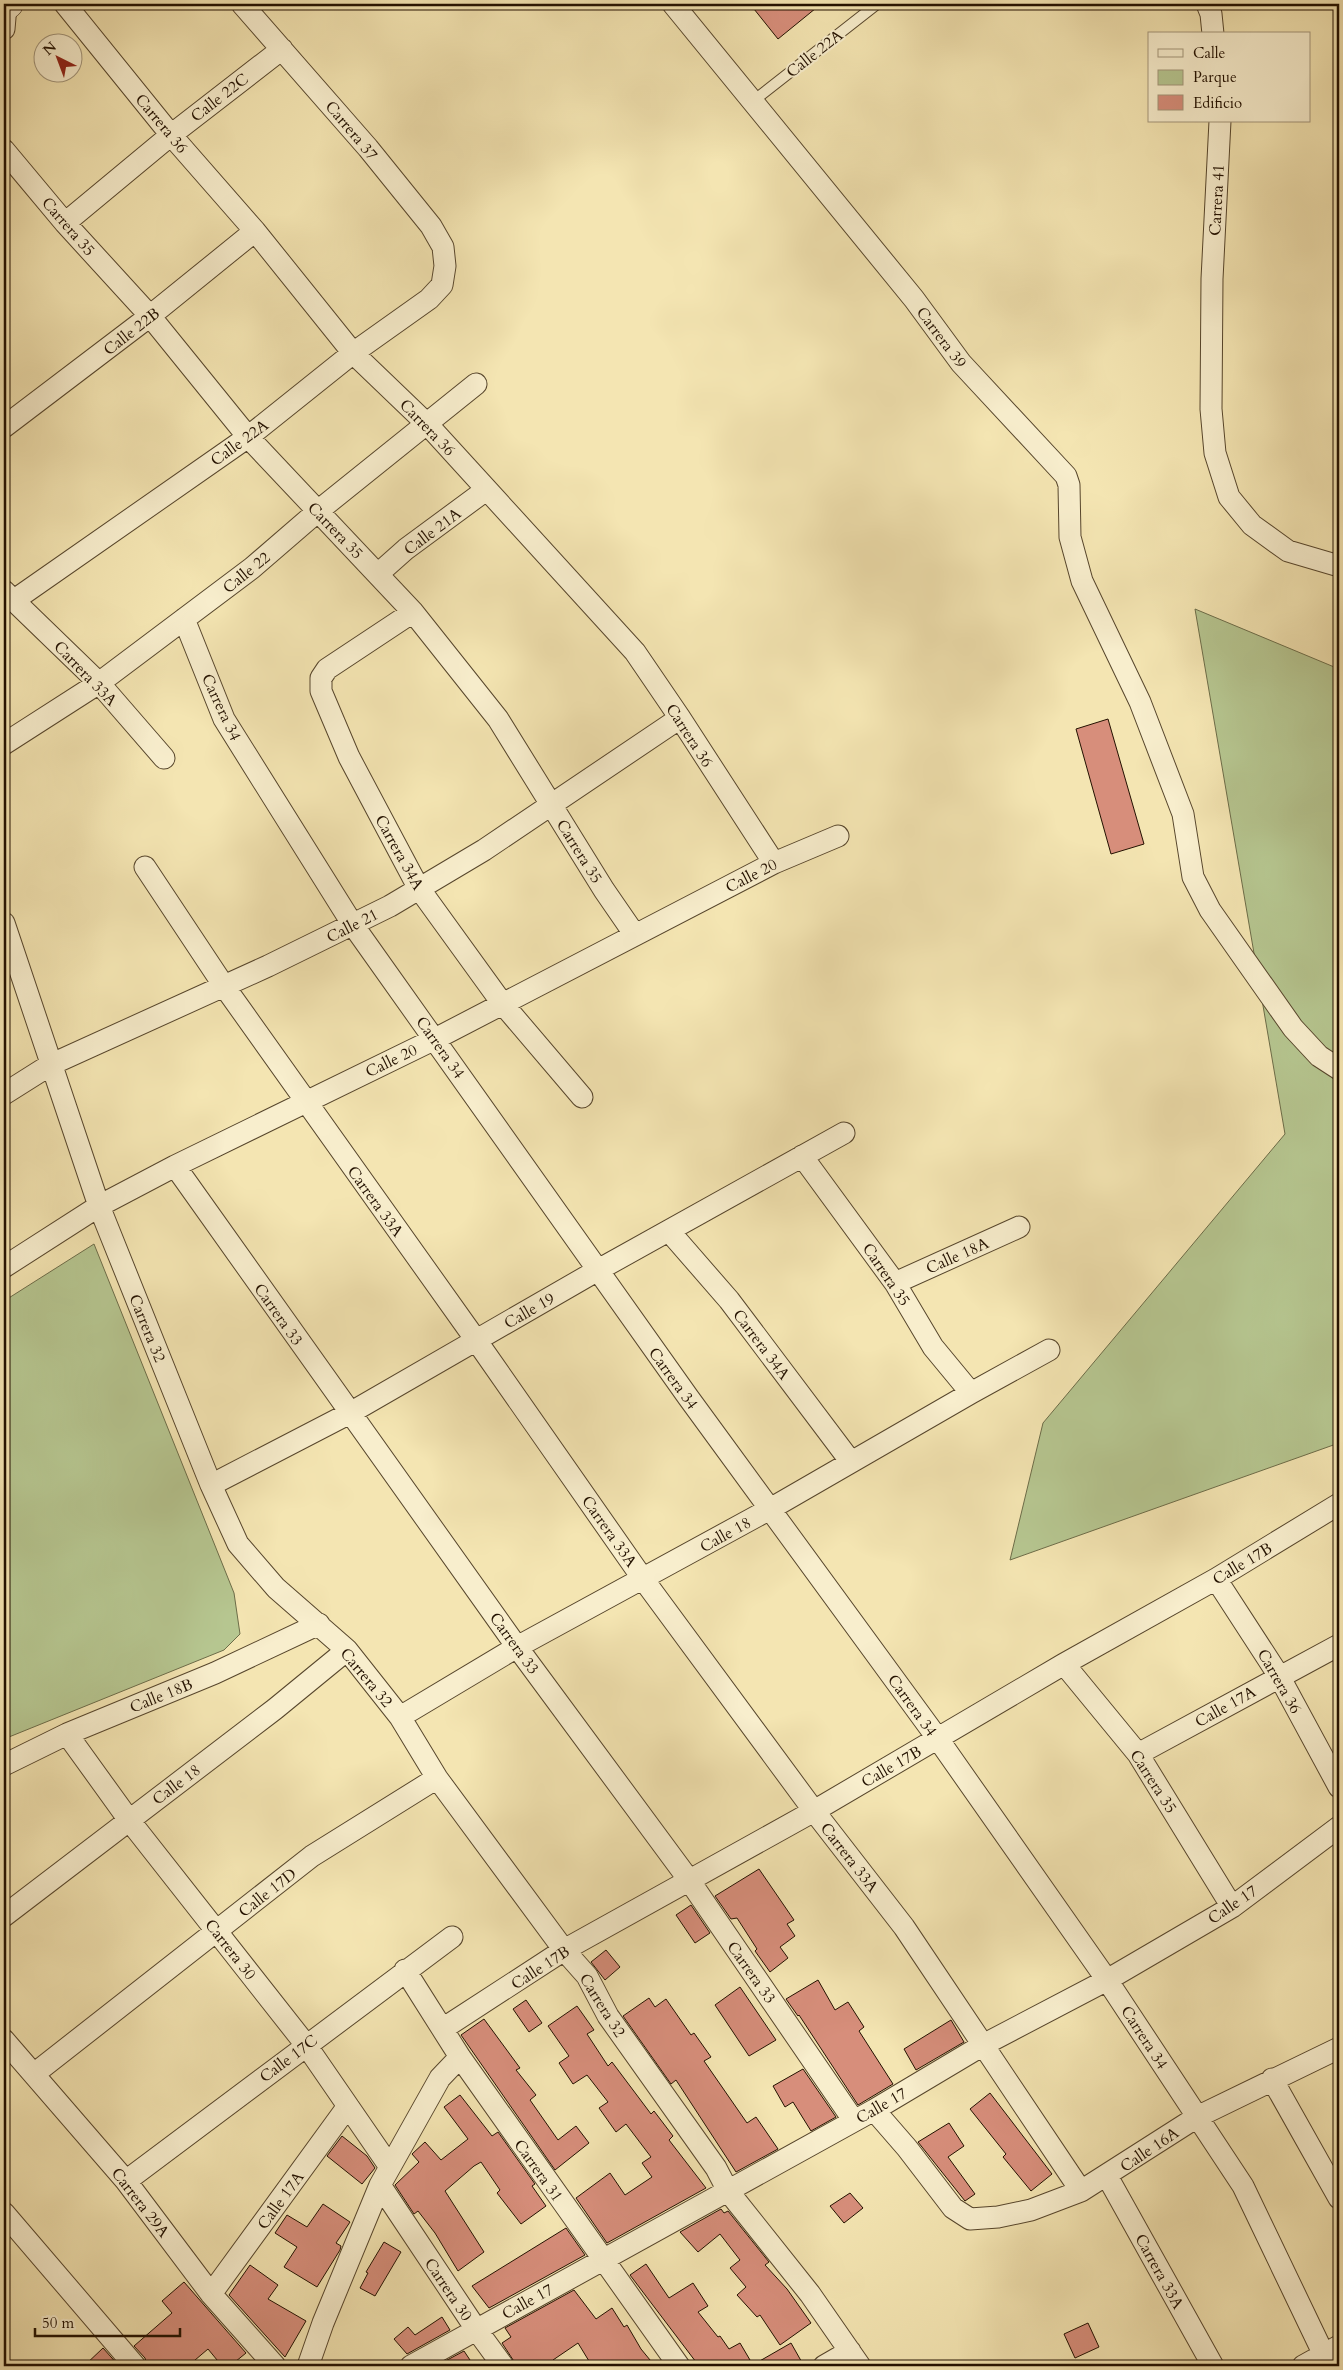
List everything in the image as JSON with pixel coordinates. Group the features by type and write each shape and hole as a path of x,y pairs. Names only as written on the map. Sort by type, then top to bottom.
{"street":[{"name":"Carrera 36","path":"65,4 171,135 255,232 353,353 428,424 635,652 774,863"},
{"name":"Carrera 37","path":"242,4 368,148 431,226 443,247 446,266"},
{"name":"Carrera 39","path":"673,4 914,299 961,363 1066,476 1069,485 1070,537 1082,581 1140,702 1182,814 1193,877 1210,910 1294,1028 1320,1056 1339,1070"},
{"path":"1207,4 1211,14 1213,32"},
{"name":"Calle 22C","path":"65,223 171,135 282,49"},
{"name":"Carrera 41","path":"1220,122 1212,279 1211,408 1215,453 1229,497 1252,525 1288,551 1339,566"},
{"name":"Carrera 35","path":"4,150 65,223 150,316 248,437 379,573 413,612 498,719 635,935"},
{"name":"Calle 22B","path":"4,427 150,316 255,232"},
{"name":"Calle 22A","path":"8,596 248,437 353,353 429,299 442,285 446,266"},
{"name":"Calle 22","path":"4,744 99,683 252,568 318,511 476,384"},
{"name":"Calle 21A","path":"379,573 406,549 486,490"},
{"name":"Carrera 33A","path":"8,596 99,683 164,758"},
{"name":"Carrera 34A","path":"413,612 327,669 321,678 321,691 349,757 418,888 502,1003 582,1097"},
{"name":"Carrera 34","path":"184,619 224,719 354,925 598,1270 938,1739 1107,1980 1243,2186 1331,2350"},
{"name":"Calle 21","path":"4,1094 50,1065 354,925 484,850 680,718"},
{"name":"Calle 20","path":"4,1268 99,1206 175,1166 435,1039 774,863 838,836"},
{"name":"Carrera 33A","path":"145,867 224,986 476,1340 643,1579 814,1811 904,1927 1081,2191"},
{"name":"Carrera 32","path":"4,926 99,1206 211,1485 238,1544 276,1588 319,1624 346,1650 400,1717 437,1778 564,1950 587,1976 608,2016 716,2168 728,2191 810,2294 855,2358"},
{"name":"Calle 19","path":"211,1485 350,1413 598,1270 844,1133"},
{"name":"Carrera 35","path":"802,1156 895,1283 933,1347 971,1392"},
{"name":"Carrera 33","path":"175,1166 517,1647 688,1880 854,2121"},
{"name":"Calle 18A","path":"895,1283 1019,1227"},
{"name":"Carrera 34A","path":"669,1231 728,1300 851,1462"},
{"name":"Calle 18","path":"400,1717 517,1647 770,1509 971,1392 1049,1350"},
{"name":"Calle 17B","path":"444,2028 564,1950 814,1811 1064,1664 1216,1579 1339,1504"},
{"name":"Carrera 36","path":"1216,1579 1279,1676 1339,1787"},
{"name":"Calle 18B","path":"4,1765 67,1734 215,1673 319,1624"},
{"name":"Calle 17A","path":"1138,1754 1339,1645"},
{"name":"Calle 18","path":"4,1916 275,1709 346,1650"},
{"name":"Carrera 35","path":"1064,1664 1138,1754 1232,1907"},
{"name":"Carrera 30","path":"67,1734 129,1820 306,2045 390,2167"},
{"name":"Calle 17D","path":"34,2074 312,1856 437,1778"},
{"name":"Calle 17","path":"411,2366 874,2110 983,2045 1107,1980 1232,1907 1339,1827"},
{"name":"Calle 17C","path":"126,2181 405,1970 452,1937"},
{"name":"Carrera 31","path":"405,1970 444,2028 460,2057 602,2260 679,2366"},
{"name":"Carrera 29A","path":"4,2040 126,2181 212,2294 275,2366"},
{"name":"Calle 16A","path":"874,2110 907,2148 953,2208 970,2219 998,2217 1030,2210 1081,2191 1197,2117 1339,2048"},
{"path":"308,2366 323,2323 380,2186 440,2078 460,2057"},
{"path":"1272,2079 1339,2198"},
{"name":"Calle 17A","path":"212,2294 348,2106"},
{"name":"Carrera 33A","path":"1107,2176 1213,2366"},
{"name":"Carrera 30","path":"380,2186 503,2366"},
{"path":"4,2213 135,2366"},
{"path":"1304,2366 1331,2350"},
{"path":"824,2366 855,2358"}],"lane":[{"name":"Calle 22A","path":"752,102 877,4"}],"green space":[{"path":"1195,609 1339,669 1339,1443 1010,1560 1043,1423 1285,1134"},
{"path":"94,1244 234,1593 240,1634 224,1650 4,1739 4,1301"}],"building":[{"path":"750,4 821,4 778,39"},
{"path":"1108,719 1144,844 1111,854 1076,729"},
{"path":"759,1869 794,1920 787,1924 795,1936 780,1947 788,1958 770,1972 755,1951 757,1949 737,1918 731,1919 715,1896"},
{"path":"691,1905 710,1933 695,1943 676,1915"},
{"path":"606,1950 620,1967 605,1980 591,1962"},
{"path":"818,1980 835,2010 848,2002 864,2027 859,2031 893,2084 858,2105 799,2015 786,1999"},
{"path":"740,1987 776,2040 749,2056 715,2005"},
{"path":"649,1998 655,2007 666,1999 691,2035 694,2033 711,2057 704,2061 747,2123 756,2117 778,2149 736,2172 676,2080 671,2084 623,2016"},
{"path":"526,2000 542,2023 529,2032 513,2009"},
{"path":"577,2006 594,2030 587,2034 608,2066 612,2062 651,2114 654,2111 673,2136 669,2140 706,2188 607,2243 576,2198 610,2173 625,2195 652,2177 642,2163 651,2157 626,2124 616,2132 599,2108 608,2102 587,2075 573,2084 559,2063 569,2056 548,2026"},
{"path":"484,2019 520,2068 516,2070 536,2095 530,2100 558,2140 576,2126 589,2143 555,2170 461,2035"},
{"path":"951,2020 964,2042 916,2070 904,2049"},
{"path":"803,2069 836,2117 811,2131 793,2102 785,2107 773,2086"},
{"path":"990,2093 1052,2174 1031,2191 1003,2157 1006,2154 970,2109"},
{"path":"460,2095 492,2136 498,2132 535,2184 532,2186 546,2206 521,2224 497,2193 500,2190 481,2162 474,2166 445,2191 484,2252 458,2271 435,2233 418,2211 414,2214 395,2185 419,2162 412,2154 425,2142 441,2160 468,2139 444,2107"},
{"path":"949,2123 964,2146 948,2157 975,2194 965,2201 918,2142"},
{"path":"342,2136 367,2156 375,2168 362,2184 327,2156"},
{"path":"850,2193 863,2208 844,2223 830,2206"},
{"path":"323,2204 350,2222 336,2243 341,2246 340,2250 317,2287 284,2267 297,2247 275,2233 287,2215 307,2227"},
{"path":"721,2209 724,2213 728,2211 769,2262 765,2265 787,2289 811,2323 780,2345 760,2315 757,2317 737,2295 746,2287 730,2268 740,2260 720,2234 698,2252 680,2232"},
{"path":"566,2228 585,2255 489,2308 472,2286"},
{"path":"384,2242 401,2252 375,2296 360,2288 368,2273 366,2272"},
{"path":"646,2264 669,2298 693,2283 708,2306 698,2312 729,2349 740,2343 750,2360 739,2366 699,2366 630,2275"},
{"path":"250,2265 278,2285 268,2299 306,2321 285,2357 229,2295"},
{"path":"184,2282 246,2353 230,2366 222,2366 208,2349 188,2366 147,2366 145,2358 134,2346 172,2313 162,2301"},
{"path":"574,2290 596,2319 612,2308 624,2327 627,2325 641,2349 655,2366 592,2366 578,2343 553,2360 557,2366 517,2366 502,2343 511,2337 505,2328"},
{"path":"442,2317 450,2330 407,2354 394,2339 408,2327 415,2335"},
{"path":"1088,2323 1099,2347 1075,2358 1064,2334"},
{"path":"791,2343 804,2366 751,2366"},
{"path":"103,2348 119,2366 84,2366"},
{"path":"464,2351 474,2366 436,2366"}]}
